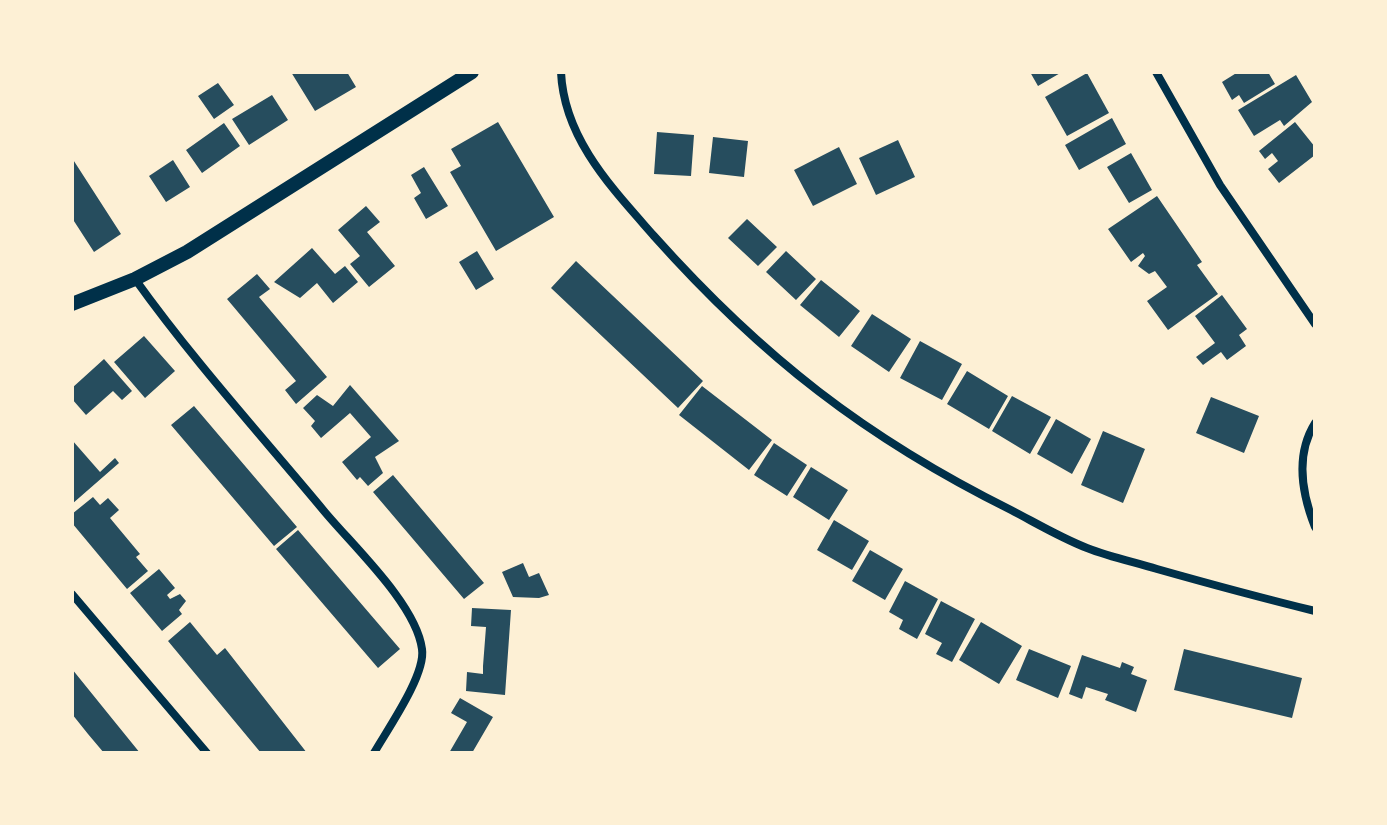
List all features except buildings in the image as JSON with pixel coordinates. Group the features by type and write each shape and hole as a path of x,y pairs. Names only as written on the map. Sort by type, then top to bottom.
{"street":[{"path":"72,304 135,279 238,221 472,72"},
{"path":"561,72 562,92 572,130 611,186 687,273 778,362 850,417 951,480 1088,548 1243,594 1315,611"},
{"path":"1156,72 1220,185 1315,324"},
{"path":"135,279 167,323 374,571 417,631 423,652 417,675 374,753"},
{"path":"1315,423 1308,435 1301,470 1315,527"},
{"path":"72,594 207,753"}]}
